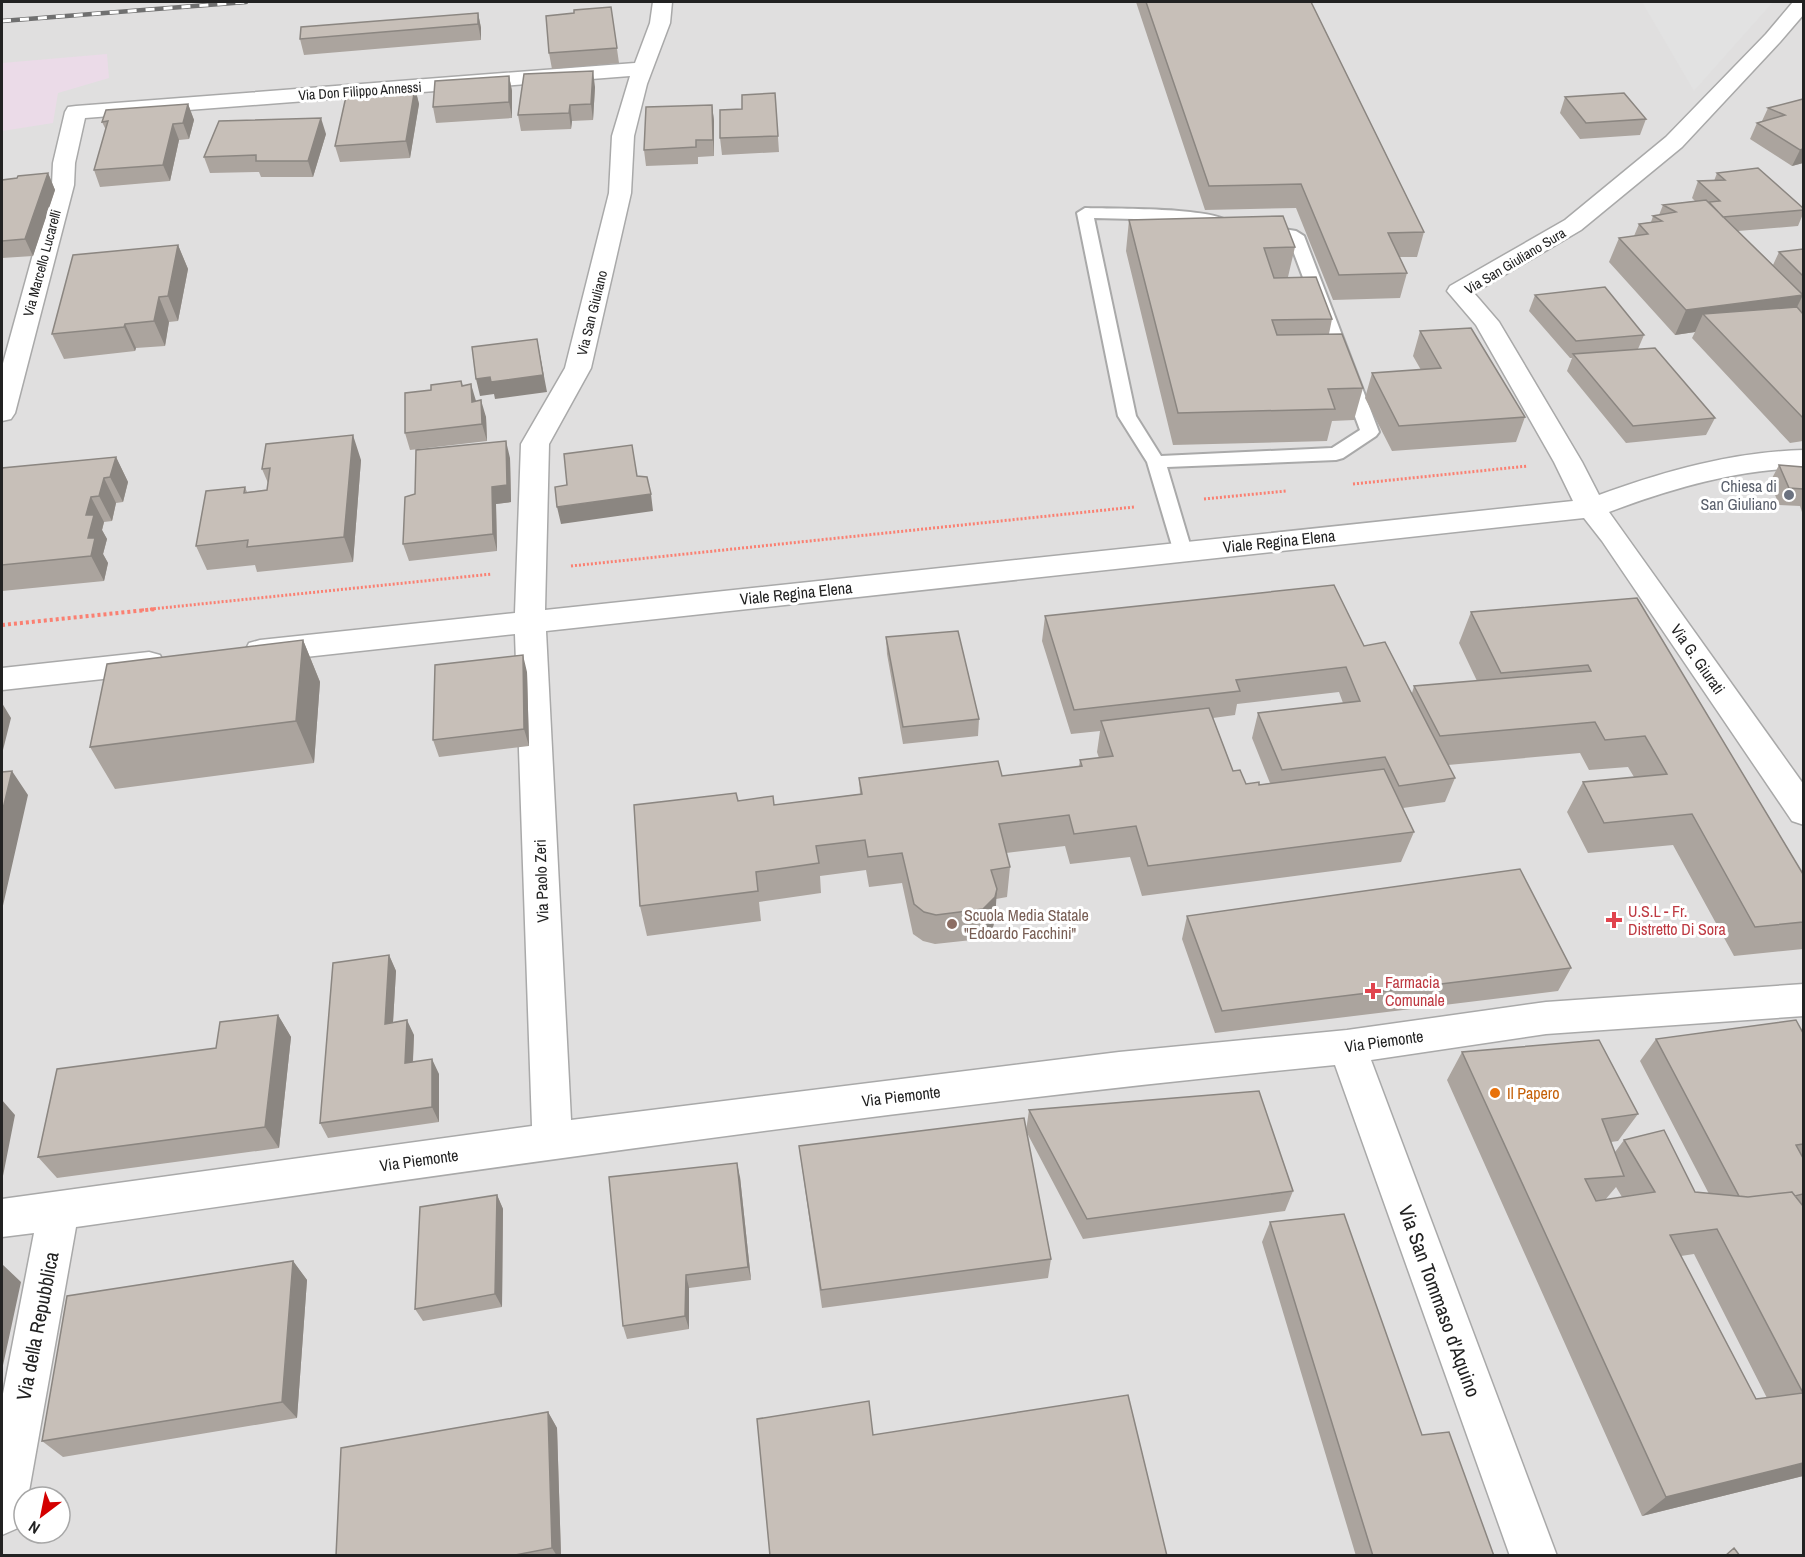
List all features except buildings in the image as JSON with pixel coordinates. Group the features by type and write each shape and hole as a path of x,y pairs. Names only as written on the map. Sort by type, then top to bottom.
{"street":[{"name":"Via San Giuliano","path":"530,621 535,444 578,368 620,193 622,136 660,23 663,2"},
{"name":"Via San Giuliano Sura","path":"1591,508 1568,462 1487,322 1459,291 1573,225 1674,142 1773,38 1803,2"},
{"name":"Via Don Filippo Annessi","path":"76,112 643,69"},
{"name":"Via Marcello Lucarelli","path":"2,413 51,185 64,163 76,112"},
{"path":"1591,508 1676,477 1780,459 1803,459"},
{"name":"Viale Regina Elena","path":"237,653 1591,508"},
{"name":"Via G. Giurati","path":"1591,508 1612,534 1803,812"},
{"name":"Via Paolo Zeri","path":"530,621 552,1141"},
{"path":"2,679 178,660"},
{"name":"Via Piemonte","path":"2,1218 552,1141 1108,1071 1347,1047 1546,1018 1803,1000"},
{"name":"Via San Tommaso d'Aquino","path":"1347,1047 1534,1556"},
{"name":"Via della Repubblica","path":"2,1512 59,1211"}],"lane":[{"path":"1156,462 1336,454 1370,432 1296,236 1175,215 1086,213 1127,416 1156,462 1182,551"}],"path":[{"path":"1344,485 1532,465"},
{"path":"2,625 1297,490"}],"shaded area":[{"path":"2,2 1803,2 1803,1555 2,1556"},
{"path":"1642,2 1773,2 1694,91"},
{"path":"107,54 109,78 58,93 53,123 2,131 2,63"}],"railway":[{"path":"2,21 246,2"}],"place":[{"name":"Chiesa di San Giuliano","path":"1789,495"},
{"name":"U.S.L - Fr. Distretto Di Sora","path":"1614,920"},
{"name":"Scuola Media Statale \"Edoardo Facchini\"","path":"952,924"},
{"name":"Farmacia Comunale","path":"1373,991"},
{"name":"Il Papero","path":"1495,1093"}]}
